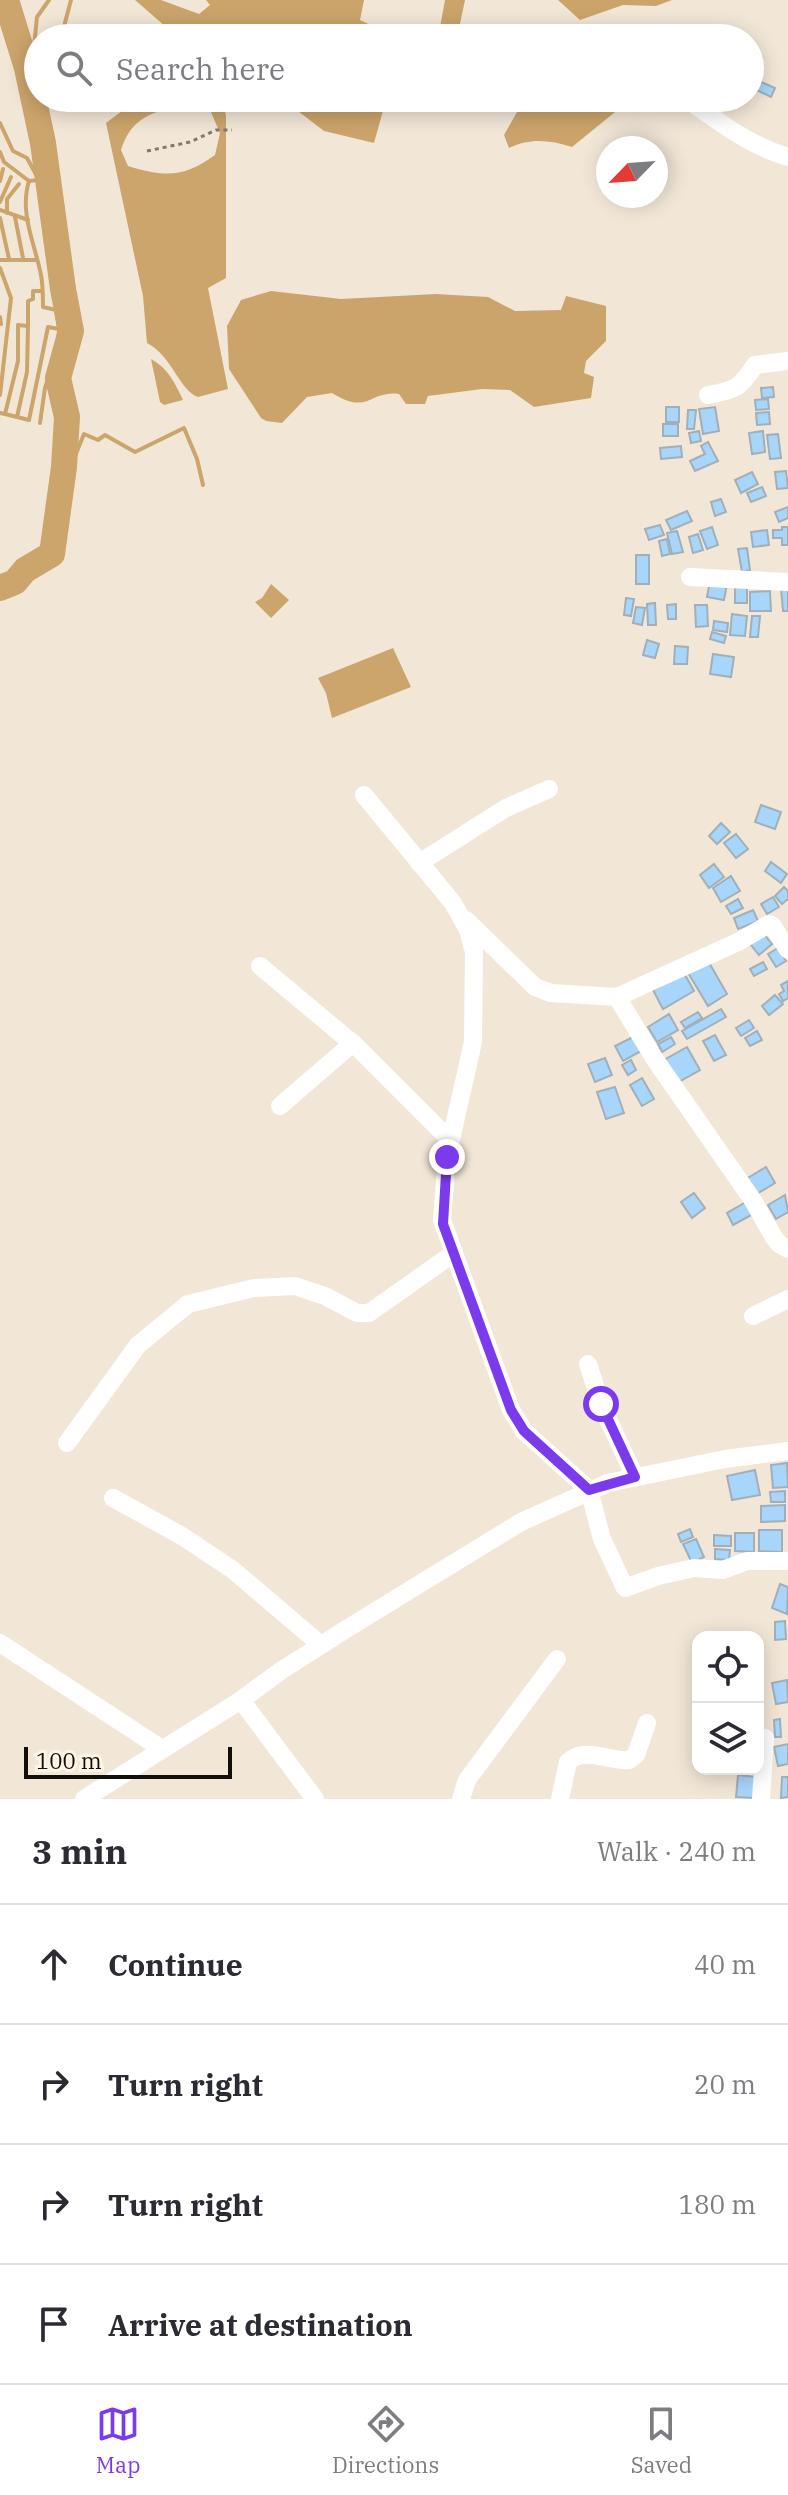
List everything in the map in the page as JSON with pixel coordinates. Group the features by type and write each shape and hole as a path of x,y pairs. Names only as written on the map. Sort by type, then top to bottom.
{"street":[{"path":"704,112 736,135 788,157"},
{"path":"708,395 740,386 755,365 788,361"},
{"path":"690,577 788,582"},
{"path":"419,863 506,808 549,789"},
{"path":"364,795 462,917 535,987 551,993 617,997 740,941 766,925 772,925 788,950"},
{"path":"462,917 474,952 473,1042 451,1141 442,1215 511,1410 524,1431 589,1490 602,1539 625,1588 694,1568 723,1570 747,1561 788,1561"},
{"path":"260,966 353,1043 451,1141"},
{"path":"617,997 654,1058 752,1199 773,1236 788,1249"},
{"path":"280,1106 353,1043"},
{"path":"67,1443 138,1345 188,1304 254,1288 295,1286 325,1296 357,1313 369,1313 454,1253"},
{"path":"753,1316 788,1299"},
{"path":"588,1364 601,1404 635,1477"},
{"path":"84,1799 241,1700 321,1645 521,1522 589,1490 635,1477 725,1459 788,1451"},
{"path":"113,1498 182,1536 233,1570 321,1645"},
{"path":"0,1643 162,1749"},
{"path":"461,1799 467,1780 557,1659"},
{"path":"241,1700 315,1799"},
{"path":"560,1799 568,1762 572,1758 592,1755 629,1760 636,1755 647,1723"},
{"path":"761,1799 765,1738"}],"path":[{"path":"147,151 190,142 216,130 232,130"}],"shaded area":[{"path":"135,0 161,0 199,14 210,5 206,0 364,0 360,20 368,24 163,24"},
{"path":"445,0 465,0 460,24 441,24"},
{"path":"558,0 672,0 656,6 623,5 580,20"},
{"path":"121,112 157,112 136,124 121,150 128,166 173,173 193,168 215,155 220,133 211,112 225,112 226,278 208,288 228,389 198,397 186,388 163,356 147,343 143,296 106,123"},
{"path":"299,112 383,112 374,143 324,131"},
{"path":"517,112 615,112 572,147 540,141 509,148 504,135"},
{"path":"271,291 341,299 436,294 488,297 515,311 561,310 566,296 606,306 606,341 586,361 584,373 594,377 591,398 534,407 510,390 482,389 428,396 425,404 406,404 399,394 354,402 332,393 307,397 282,423 266,421 229,369 227,326 241,300"},
{"path":"151,359 166,371 183,400 164,405 160,402"},
{"path":"271,584 289,600 271,618 255,602 262,598"},
{"path":"393,648 411,687 332,718 326,693 318,678"}],"building":[{"path":"764,83 775,88 771,97 764,94"},
{"path":"773,387 774,397 762,398 761,388"},
{"path":"768,399 769,409 756,410 755,400"},
{"path":"666,407 679,407 679,422 666,422"},
{"path":"715,407 719,431 703,434 699,409"},
{"path":"688,410 696,410 694,429 687,429"},
{"path":"769,412 770,424 757,425 756,413"},
{"path":"663,424 678,424 678,436 663,436"},
{"path":"699,431 701,441 691,443 689,433"},
{"path":"763,431 765,452 752,454 749,433"},
{"path":"778,434 781,458 770,459 767,435"},
{"path":"708,442 718,461 695,471 690,461 705,454 701,446"},
{"path":"681,446 682,457 661,459 660,448"},
{"path":"786,471 788,488 777,489 775,472"},
{"path":"752,472 758,484 741,493 735,480"},
{"path":"762,487 766,496 751,502 747,493"},
{"path":"721,499 726,512 715,516 711,502"},
{"path":"788,507 788,518 779,522 775,512"},
{"path":"687,511 692,521 671,530 666,520"},
{"path":"660,525 664,535 649,540 645,529"},
{"path":"712,527 718,545 707,549 700,531"},
{"path":"782,527 788,527 788,545 782,545 782,538 773,538 773,530 782,530"},
{"path":"767,530 769,545 753,547 751,532"},
{"path":"677,531 683,552 672,554 667,533"},
{"path":"698,534 703,550 693,553 689,537"},
{"path":"667,539 670,554 662,556 659,541"},
{"path":"747,548 750,570 742,572 738,549"},
{"path":"636,555 649,555 649,584 636,584"},
{"path":"710,581 727,584 724,600 707,597"},
{"path":"735,586 747,586 747,603 735,603"},
{"path":"781,588 788,588 788,611 783,611"},
{"path":"770,591 771,611 750,611 750,592"},
{"path":"626,598 634,599 631,616 624,615"},
{"path":"655,603 656,625 648,625 647,604"},
{"path":"676,604 676,619 668,619 667,605"},
{"path":"695,605 707,605 708,626 696,627"},
{"path":"636,607 645,608 642,625 633,623"},
{"path":"732,614 747,616 745,636 730,635"},
{"path":"752,616 760,616 758,637 750,637"},
{"path":"714,621 728,623 727,632 713,630"},
{"path":"712,632 726,636 724,643 710,639"},
{"path":"647,640 659,644 655,658 643,655"},
{"path":"675,646 688,647 687,664 674,664"},
{"path":"713,654 734,657 731,677 710,674"},
{"path":"761,805 781,812 775,829 755,822"},
{"path":"721,823 730,832 717,844 709,836"},
{"path":"736,834 748,849 736,858 724,843"},
{"path":"771,862 787,874 781,883 765,871"},
{"path":"714,864 724,877 709,888 700,875"},
{"path":"731,876 740,891 721,902 713,888"},
{"path":"784,887 788,891 788,899 782,904 775,896"},
{"path":"773,897 779,907 767,914 761,904"},
{"path":"738,899 743,908 731,914 726,906"},
{"path":"753,910 758,921 738,929 734,918"},
{"path":"760,929 772,944 759,955 747,940"},
{"path":"778,948 786,961 776,967 768,954"},
{"path":"707,959 727,994 708,1006 687,971"},
{"path":"763,962 767,969 754,976 750,969"},
{"path":"684,973 694,991 663,1009 653,990"},
{"path":"788,981 788,998 783,1001 779,994 784,991 781,985"},
{"path":"775,995 783,1004 769,1015 762,1006"},
{"path":"721,1009 726,1017 687,1039 682,1031"},
{"path":"698,1012 702,1018 685,1028 681,1022"},
{"path":"669,1014 678,1030 657,1042 648,1027"},
{"path":"749,1020 754,1028 741,1036 736,1028"},
{"path":"757,1031 762,1040 750,1046 745,1038"},
{"path":"715,1035 726,1055 714,1061 703,1041"},
{"path":"635,1036 643,1050 623,1061 615,1046"},
{"path":"671,1037 675,1044 662,1052 658,1044"},
{"path":"687,1047 700,1070 677,1083 664,1060"},
{"path":"605,1058 612,1075 595,1082 588,1064"},
{"path":"631,1060 636,1070 628,1075 622,1065"},
{"path":"642,1078 654,1099 642,1106 630,1085"},
{"path":"615,1087 624,1113 606,1119 597,1092"},
{"path":"766,1167 775,1183 755,1195 746,1179"},
{"path":"694,1193 705,1208 692,1218 681,1202"},
{"path":"785,1195 788,1212 776,1219 768,1205"},
{"path":"746,1202 753,1214 733,1225 727,1213"},
{"path":"787,1463 788,1487 773,1488 771,1465"},
{"path":"755,1470 760,1495 732,1500 727,1476"},
{"path":"785,1491 785,1502 771,1502 770,1492"},
{"path":"785,1505 785,1521 761,1522 761,1506"},
{"path":"690,1529 693,1537 681,1542 678,1534"},
{"path":"759,1530 782,1530 782,1552 759,1551"},
{"path":"735,1533 754,1533 754,1552 735,1551"},
{"path":"714,1535 731,1536 731,1546 714,1546"},
{"path":"696,1539 704,1557 692,1563 683,1544"},
{"path":"715,1549 730,1550 729,1560 715,1559"},
{"path":"780,1584 788,1587 787,1614 772,1608"},
{"path":"785,1621 786,1639 775,1640 775,1622"},
{"path":"787,1680 788,1702 776,1704 772,1683"},
{"path":"780,1719 781,1737 775,1737 774,1720"},
{"path":"788,1744 788,1764 778,1766 774,1747"},
{"path":"738,1775 756,1777 755,1798 736,1797"},
{"path":"782,1777 788,1777 788,1797 781,1798"}],"waterway":[{"path":"6,0 24,58"},
{"path":"36,24 37,17 49,0"},
{"path":"65,24 71,0"},
{"path":"0,6 6,3"},
{"path":"0,588 15,582 25,570 52,554 64,467 67,417 58,378 71,331 36,112"},
{"path":"0,123 13,151 27,158 39,180"},
{"path":"0,152 4,162 29,181 48,179"},
{"path":"0,181 3,169"},
{"path":"0,202 11,177"},
{"path":"17,417 29,420 48,327 59,329 56,310 43,307 41,275 27,217 29,181"},
{"path":"7,213 7,199 19,184"},
{"path":"0,210 28,220"},
{"path":"15,217 23,258"},
{"path":"0,218 9,259"},
{"path":"0,260 36,260"},
{"path":"0,268 11,298 0,395"},
{"path":"0,413 5,414 18,361 18,325 28,326 28,301 33,299 33,291 42,291"},
{"path":"0,317 1,324"},
{"path":"5,414 17,417 27,372 28,326"},
{"path":"40,423 59,329"},
{"path":"64,467 73,461 84,434 98,440 105,435 135,452 184,428 197,459 203,485"}],"route":[{"path":"447,1157 443,1224 511,1410 524,1431 589,1490 635,1477 601,1404"}]}
